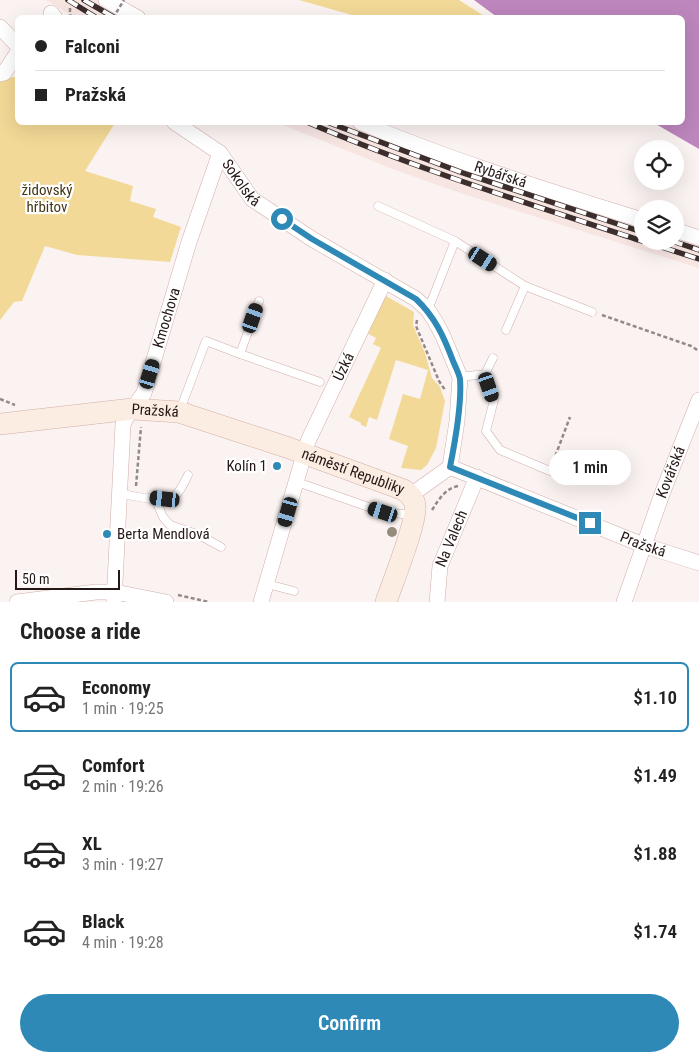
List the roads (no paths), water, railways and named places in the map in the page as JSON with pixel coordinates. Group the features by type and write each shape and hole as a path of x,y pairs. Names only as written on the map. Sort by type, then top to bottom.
{"street":[{"path":"106,0 133,15"},
{"path":"0,27 15,43"},
{"path":"0,74 4,73 15,56"},
{"name":"Sokolská","path":"178,125 220,154 252,199 312,239 416,299 423,312 443,336 460,377 457,421 450,467"},
{"name":"Rybářská","path":"367,125 508,178 634,217"},
{"name":"Kmochova","path":"115,597 123,425 144,392 189,242 220,154"},
{"path":"684,233 699,238"},
{"name":"Úzká","path":"305,454 308,441 385,280"},
{"name":"Kovářská","path":"624,602 643,545 699,400"},
{"name":"Pražská","path":"0,424 132,409 179,412 305,454"},
{"name":"náměstí Republiky","path":"262,602 305,454 398,488 418,508 386,602"},
{"path":"418,508 450,467"},
{"name":"Pražská","path":"450,467 475,482 643,545 699,563"},
{"name":"Na Valech","path":"437,602 440,566 475,482"},
{"path":"17,602 96,592 115,597 166,602"}],"lane":[{"path":"378,206 455,241 525,286 592,312"},
{"path":"423,312 455,241"},
{"path":"506,330 525,286"},
{"path":"240,354 259,300"},
{"path":"179,412 206,341 320,382"},
{"path":"493,358 485,374 494,400 486,431 500,450 550,472"},
{"path":"460,377 485,374"},
{"path":"120,493 165,499 172,497 181,490 188,475"},
{"path":"297,482 383,512 418,508"},
{"path":"149,498 157,503 163,518 170,525 197,534 221,547"},
{"path":"267,584 294,591"}],"railway":[{"path":"68,0 92,15"},
{"path":"84,0 110,15"},
{"path":"314,125 431,171 634,238"},
{"path":"335,125 463,173 634,229"},
{"path":"684,245 699,250"},
{"path":"671,250 699,259"}],"place":[{"name":"Kolín 1","path":"277,466"},
{"name":"Berta Mendlová","path":"107,534"}],"park label":[{"name":"židovský hřbitov","path":"47,198"}]}
